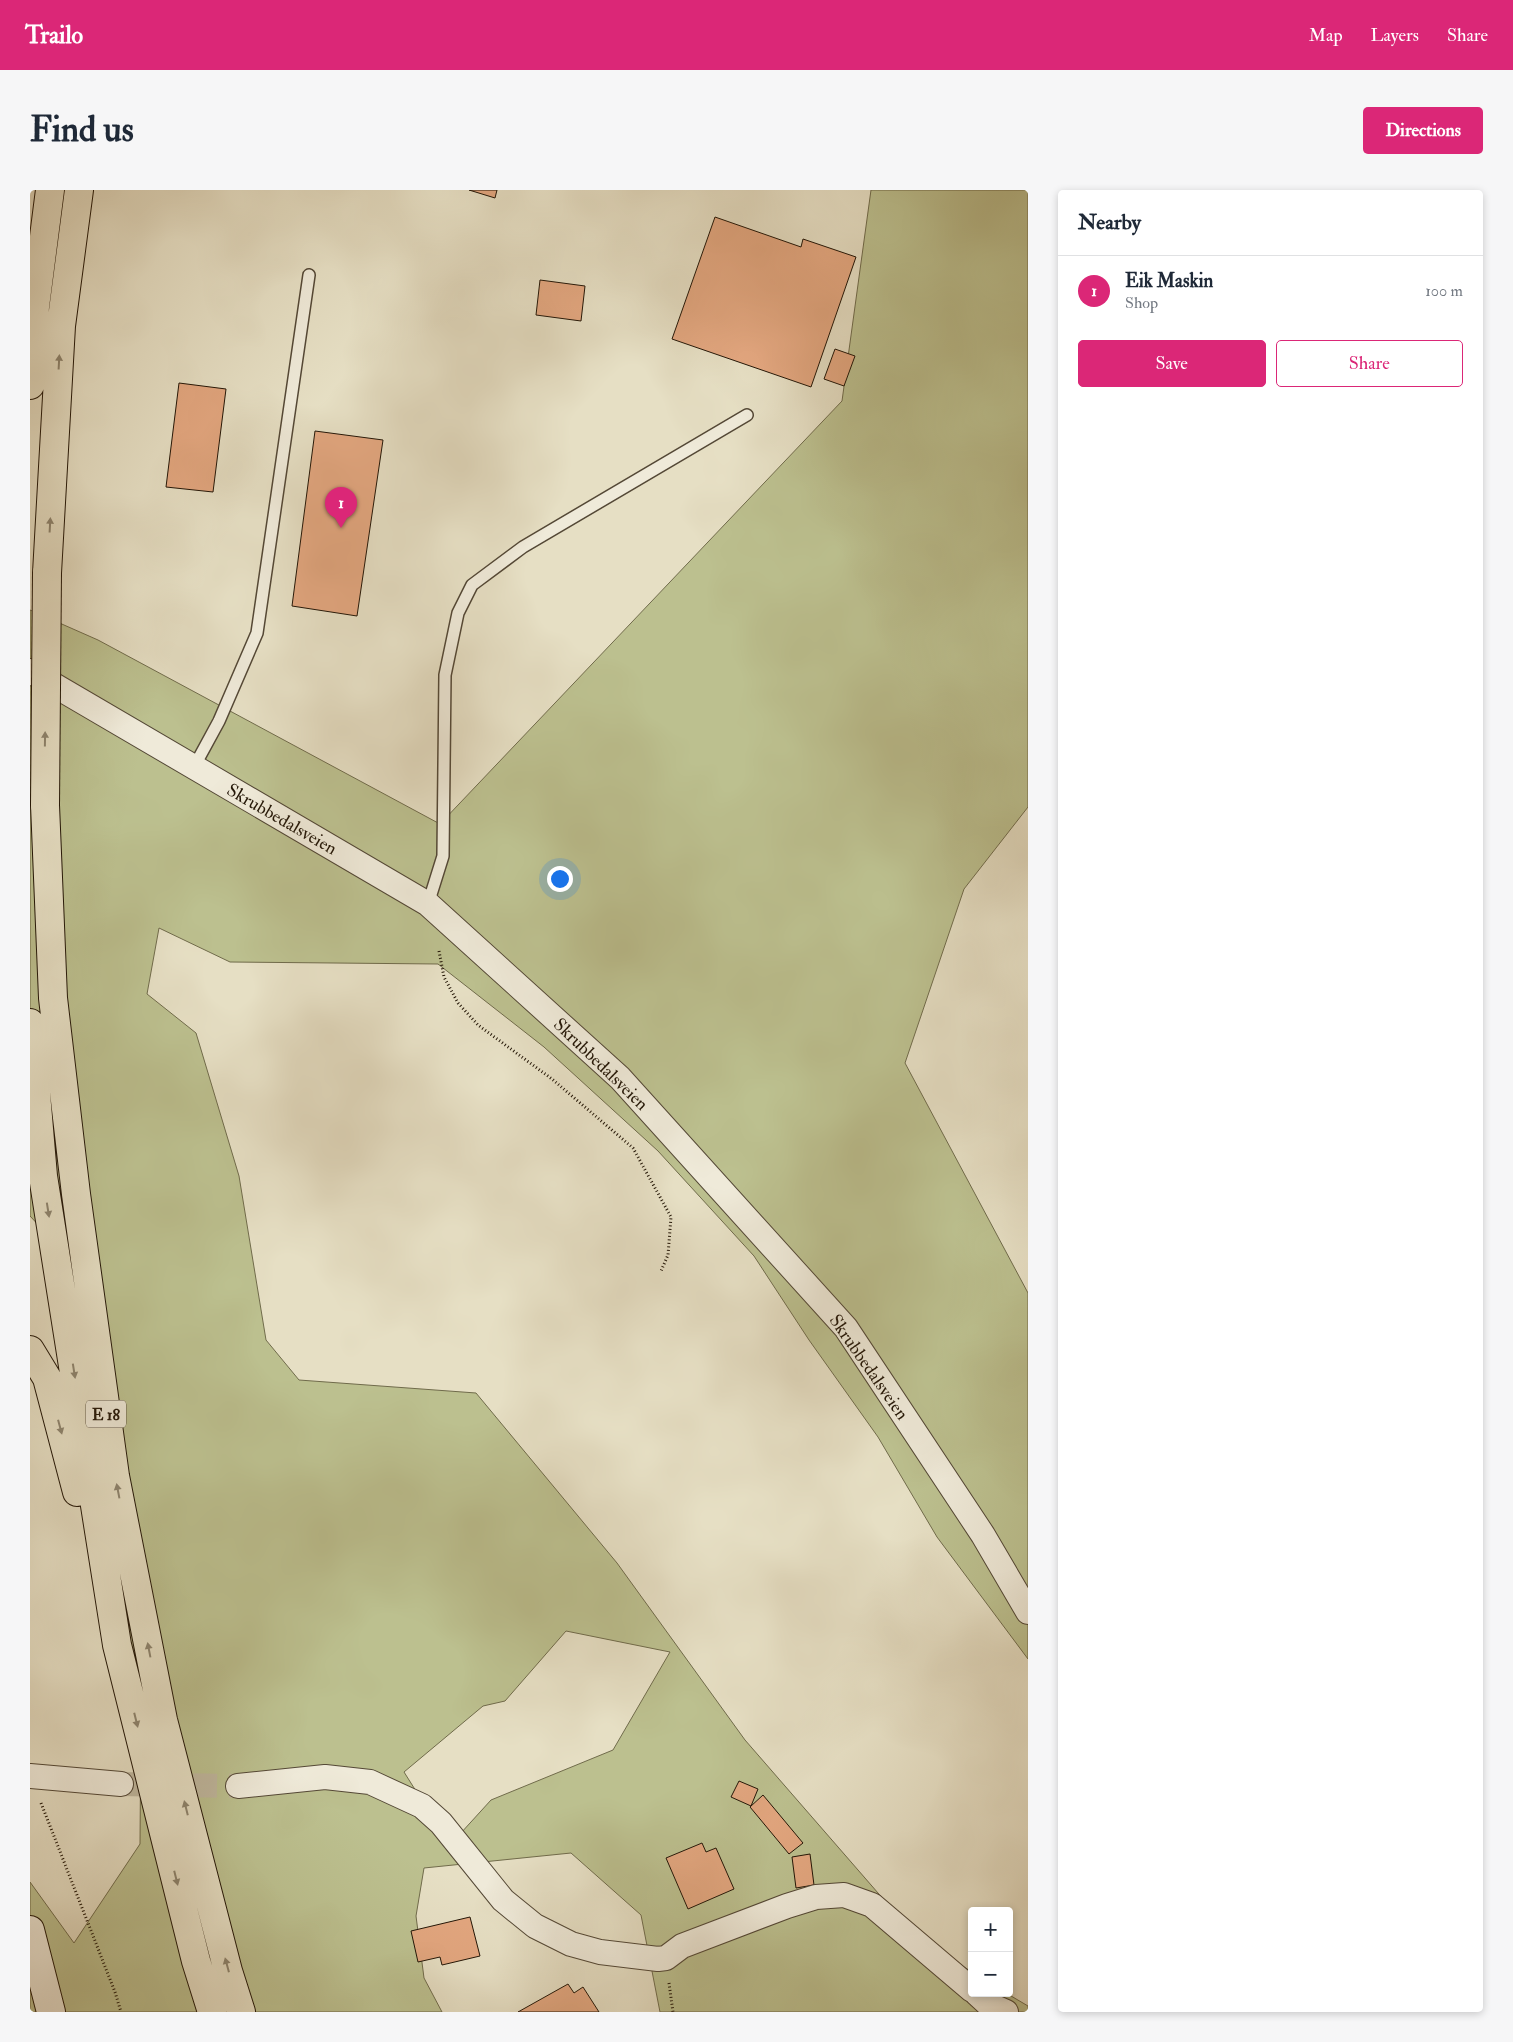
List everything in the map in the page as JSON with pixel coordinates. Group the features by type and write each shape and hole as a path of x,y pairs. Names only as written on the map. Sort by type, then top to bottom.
{"highway":[{"path":"30,385 35,307 50,190"},
{"name":"E 18","path":"79,190 61,326 47,573 44,805 53,998 76,1194 115,1476 163,1720 228,1971 242,2012"},
{"name":"E 18","path":"30,1023 43,1176 118,1645"},
{"name":"E 18","path":"30,1350 47,1378 118,1645 196,1961 212,2012"}],"main road":[{"path":"30,1930 51,2012"}],"street":[{"name":"Skrubbedalsveien","path":"30,671 428,904 620,1078 846,1328 983,1535 1028,1612"},
{"path":"30,1776 121,1784"},
{"path":"238,1786 325,1777 370,1782 422,1806 441,1823 503,1900 535,1926 571,1944 600,1952 658,1959 666,1958 682,1946 787,1906 816,1896 844,1895 872,1905 968,1987"},
{"path":"980,1997 988,2004 1006,2012"}],"lane":[{"path":"194,767 220,721 256,633 309,275"},
{"path":"428,904 443,856 445,675 458,614 472,585 523,547 747,414"}],"path":[{"path":"428,904 444,977 458,1003 478,1025 552,1079 633,1148 640,1158 671,1217 668,1255 661,1272"},
{"path":"30,1776 115,1992 121,2012"}],"green space":[{"path":"871,190 1028,190 1028,807 964,889 905,1063 1028,1293 1028,1659 937,1537 878,1437 809,1340 754,1256 658,1151 544,1047 438,964 230,962 159,928 147,994 196,1033 239,1176 266,1340 299,1380 476,1393 617,1563 745,1740 918,1939 968,1970 968,1997 1013,1997 1028,2006 1028,2012 660,2012 641,1915 571,1853 424,1868 416,1916 424,1978 442,2012 30,2012 30,1882 74,1943 140,1844 141,1712 44,1231 30,1216 30,610 98,640 440,824 842,401","holes":["566,1631 670,1652 613,1750 491,1800 450,1845 404,1772 483,1706 505,1701"]}],"building":[{"path":"469,190 497,190 495,198"},
{"path":"715,217 801,247 803,239 856,257 811,387 672,339"},
{"path":"540,280 585,286 581,321 536,315"},
{"path":"835,349 855,356 844,386 824,379"},
{"path":"179,383 226,389 213,492 166,487"},
{"path":"315,431 383,440 357,616 292,606"},
{"path":"739,1781 758,1789 751,1806 731,1797"},
{"path":"763,1795 803,1843 789,1854 750,1807"},
{"path":"702,1843 706,1852 716,1848 734,1889 688,1909 666,1858"},
{"path":"810,1854 814,1885 796,1888 792,1857"},
{"path":"470,1917 480,1956 442,1965 440,1957 418,1962 411,1931"},
{"path":"568,1984 574,1993 583,1987 599,2012 518,2012"}],"tunnel":[{"path":"121,1784 238,1786"}],"place":[{"name":"Eik Maskin","path":"341,528"}]}
